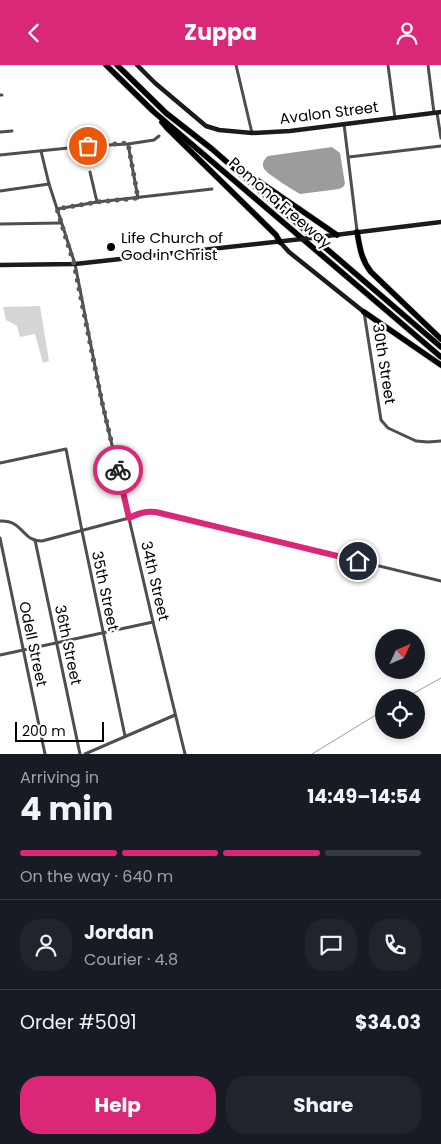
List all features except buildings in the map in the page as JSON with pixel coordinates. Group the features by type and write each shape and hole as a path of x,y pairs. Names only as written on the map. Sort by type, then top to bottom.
{"highway":[{"name":"Pomona Freeway","path":"106,65 154,112 441,357"},
{"name":"Pomona Freeway","path":"117,65 166,113 200,139 441,347"},
{"path":"154,112 167,128 277,236 280,242"},
{"path":"200,139 336,235"},
{"path":"357,232 362,257 371,272 441,339"},
{"path":"364,312 441,365"}],"main road":[{"name":"Avalon Street","path":"137,65 155,83 206,126 219,130 252,133 290,131 437,113"},
{"path":"0,265 74,264 290,241 441,222"},
{"path":"280,242 364,312"}],"street":[{"path":"236,65 252,133"},
{"path":"388,65 395,118"},
{"path":"428,65 441,138"},
{"path":"344,125 357,232"},
{"path":"0,132 12,131"},
{"path":"0,155 154,140 159,136"},
{"path":"128,143 138,198"},
{"path":"349,157 441,146"},
{"name":"34th Street","path":"41,151 49,184 74,264 102,402 185,754"},
{"path":"90,172 97,202"},
{"path":"0,191 49,184"},
{"path":"57,209 97,202 212,189"},
{"path":"0,224 61,223"},
{"name":"30th Street","path":"364,312 381,420 388,428 416,441 428,443 441,441"},
{"name":"35th Street","path":"0,463 66,449 125,736"},
{"path":"0,521 8,521 15,524 27,536 36,540 47,540 129,518 139,513 153,511 441,581"},
{"name":"Odell Street","path":"0,538 45,754"},
{"name":"36th Street","path":"36,540 80,754"},
{"path":"0,655 153,622"},
{"path":"85,754 175,715"}],"shaded area":[{"path":"332,147 340,153 345,184 339,189 300,194 271,175 263,166 268,156"},
{"path":"40,306 49,361 43,363 35,334 20,337 17,326 6,320 3,307"}],"waterway":[{"path":"421,689 441,678"},
{"path":"312,754 375,716"}],"way so far":[{"path":"88,146 128,143 138,198 97,202 57,209 82,297 102,402 118,470"}],"place":[{"name":"Life Church of God in Christ","path":"111,247"}],"route":[{"path":"118,470 129,518 139,513 153,511 358,561"}]}
